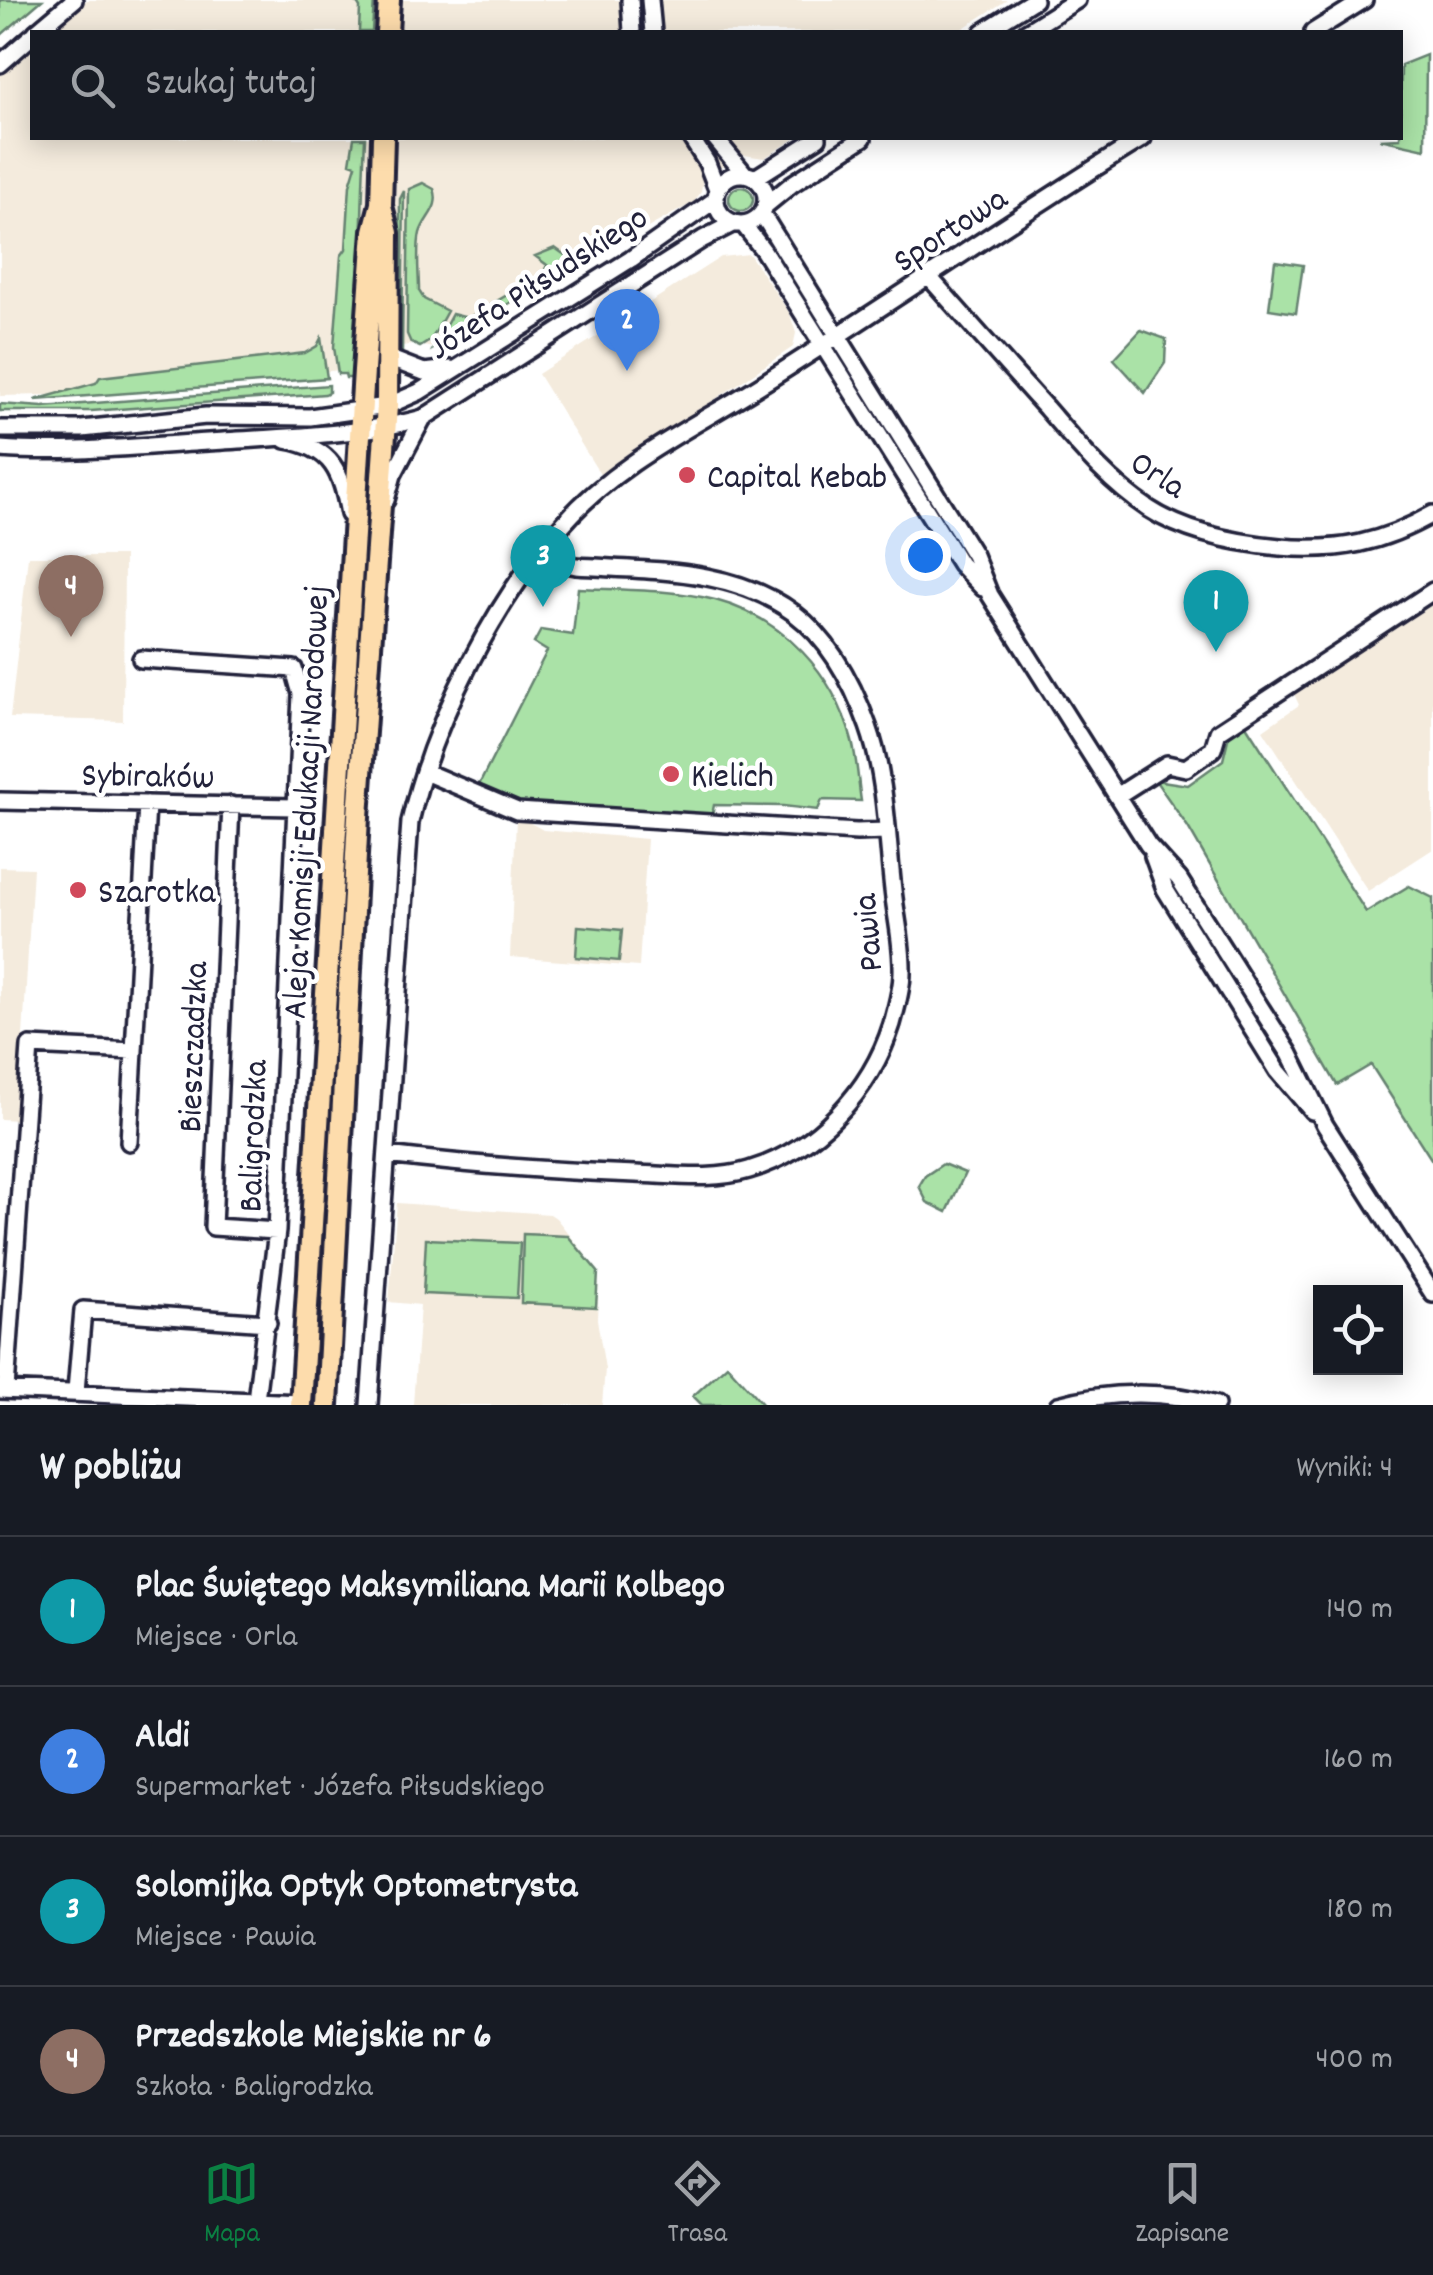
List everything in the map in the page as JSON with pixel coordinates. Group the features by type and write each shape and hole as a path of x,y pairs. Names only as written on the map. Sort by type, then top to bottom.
{"main road":[{"path":"387,30 389,0"},
{"name":"Aleja Komisji Edukacji Narodowej","path":"301,1404 353,535 383,140"},
{"name":"Aleja Komisji Edukacji Narodowej","path":"328,1405 357,836 388,406 388,234 381,204"}],"street":[{"path":"39,30 74,0"},
{"path":"630,0 632,30"},
{"path":"650,0 653,30"},
{"path":"986,30 1034,0"},
{"path":"1029,30 1077,0"},
{"path":"1316,30 1364,0"},
{"path":"0,64 30,38"},
{"path":"692,140 707,163 721,215 739,224 822,345 960,564 990,596 1151,850 1179,879 1290,1054 1324,1125 1433,1294"},
{"path":"718,140 765,190 763,210 974,554 990,596"},
{"path":"716,194 731,175 750,176 814,140"},
{"path":"739,224 860,140"},
{"name":"Sportowa","path":"837,336 1140,140"},
{"name":"Józefa Piłsudskiego","path":"361,421 460,368 631,258 716,194"},
{"name":"Józefa Piłsudskiego","path":"361,421 386,428 423,418 703,239 739,224"},
{"name":"Orla","path":"929,278 1093,462 1152,511 1218,537 1303,549 1354,546 1399,533 1433,514"},
{"path":"368,1405 407,842 414,802 425,772 478,651 541,550 611,477 837,336"},
{"path":"388,358 424,372 460,368"},
{"path":"0,429 67,430 206,416 361,421"},
{"path":"380,523 394,475 423,418"},
{"path":"0,450 92,450 272,438 361,421"},
{"path":"272,438 315,449 332,463 344,484 353,535"},
{"name":"Pawia","path":"387,1155 591,1172 718,1176 747,1171 784,1156 822,1130 857,1094 891,1026 903,974 874,749 856,696 828,647 794,613 739,582 576,566 558,562 541,550"},
{"path":"1117,796 1167,764 1186,768 1213,749 1218,732 1433,592"},
{"name":"Baligrodzka","path":"141,660 294,670 301,694 277,1231 256,1400"},
{"path":"425,772 517,811 886,831"},
{"name":"Sybiraków","path":"0,801 295,806"},
{"name":"Bieszczadzka","path":"129,1142 147,804"},
{"name":"Bieszczadzka","path":"231,805 213,1227 277,1231"},
{"name":"Bieszczadzka","path":"3,1390 30,1046 134,1051"},
{"path":"76,1391 83,1310 268,1323"},
{"path":"3,1390 301,1404"},
{"path":"1058,1405 1124,1394 1167,1396 1216,1405"}],"shaded area":[{"path":"87,0 1007,0 960,30 52,30"},
{"path":"30,49 30,140 793,140 764,158 744,155 703,177 701,192 694,202 433,348 413,344 353,356 351,369 85,394 0,396 0,76"},
{"path":"749,254 790,314 796,333 793,347 601,476 538,374 721,257"},
{"path":"28,556 124,556 123,721 10,718"},
{"path":"1433,604 1433,849 1368,891 1263,730 1299,705 1294,694"},
{"path":"516,819 543,830 647,839 639,967 510,957"},
{"path":"0,867 33,868 18,1120 0,1119"},
{"path":"397,1203 550,1214 556,1218 599,1272 597,1319 605,1369 602,1405 413,1405 420,1305 389,1302"}],"green space":[{"path":"0,0 42,0 0,36"},
{"path":"355,0 374,0 372,30 359,30 360,8"},
{"path":"1426,55 1425,149 1384,140 1403,140 1403,64"},
{"path":"354,140 365,140 355,378 338,374 334,347 341,256 346,249 350,185 356,165 350,163"},
{"path":"423,183 434,189 436,196 420,233 419,291 424,299 447,311 431,340 420,347 411,343 407,334 409,189"},
{"path":"741,187 753,199 741,211 729,199"},
{"path":"404,191 402,352 400,199"},
{"path":"555,248 572,260 563,271 433,349 452,314 468,318 512,292 525,274 539,282 547,265 535,256"},
{"path":"1275,261 1303,265 1296,313 1269,309"},
{"path":"1141,330 1166,339 1165,363 1145,393 1114,359"},
{"path":"321,338 327,378 35,400 96,383 100,377 305,353 317,346"},
{"path":"329,385 325,394 91,411 0,411 0,404 43,407"},
{"path":"578,588 698,596 740,608 783,635 819,671 844,716 854,748 861,801 822,800 818,810 714,805 712,815 524,806 479,785 547,651 534,643 541,630 573,635"},
{"path":"1244,722 1366,912 1409,886 1433,898 1433,1162 1371,1065 1337,1085 1188,827 1155,780 1188,785 1223,760 1230,731"},
{"path":"1176,885 1290,1067 1286,1070 1172,887"},
{"path":"578,926 622,930 619,961 576,957"},
{"path":"943,1164 965,1173 947,1212 927,1202 919,1186 925,1176"},
{"path":"523,1234 568,1236 598,1272 596,1307 521,1303"},
{"path":"426,1239 520,1243 517,1298 423,1294"},
{"path":"727,1365 763,1405 702,1405 693,1396"}],"place":[{"name":"Aldi","path":"627,371"},
{"name":"Capital Kebab","path":"687,475"},
{"name":"Solomijka Optyk Optometrysta","path":"543,607"},
{"name":"Przedszkole Miejskie nr 6","path":"71,637"},
{"name":"Plac Świętego Maksymiliana Marii Kolbego","path":"1216,652"},
{"name":"Kielich","path":"671,774"},
{"name":"Szarotka","path":"78,890"}]}
